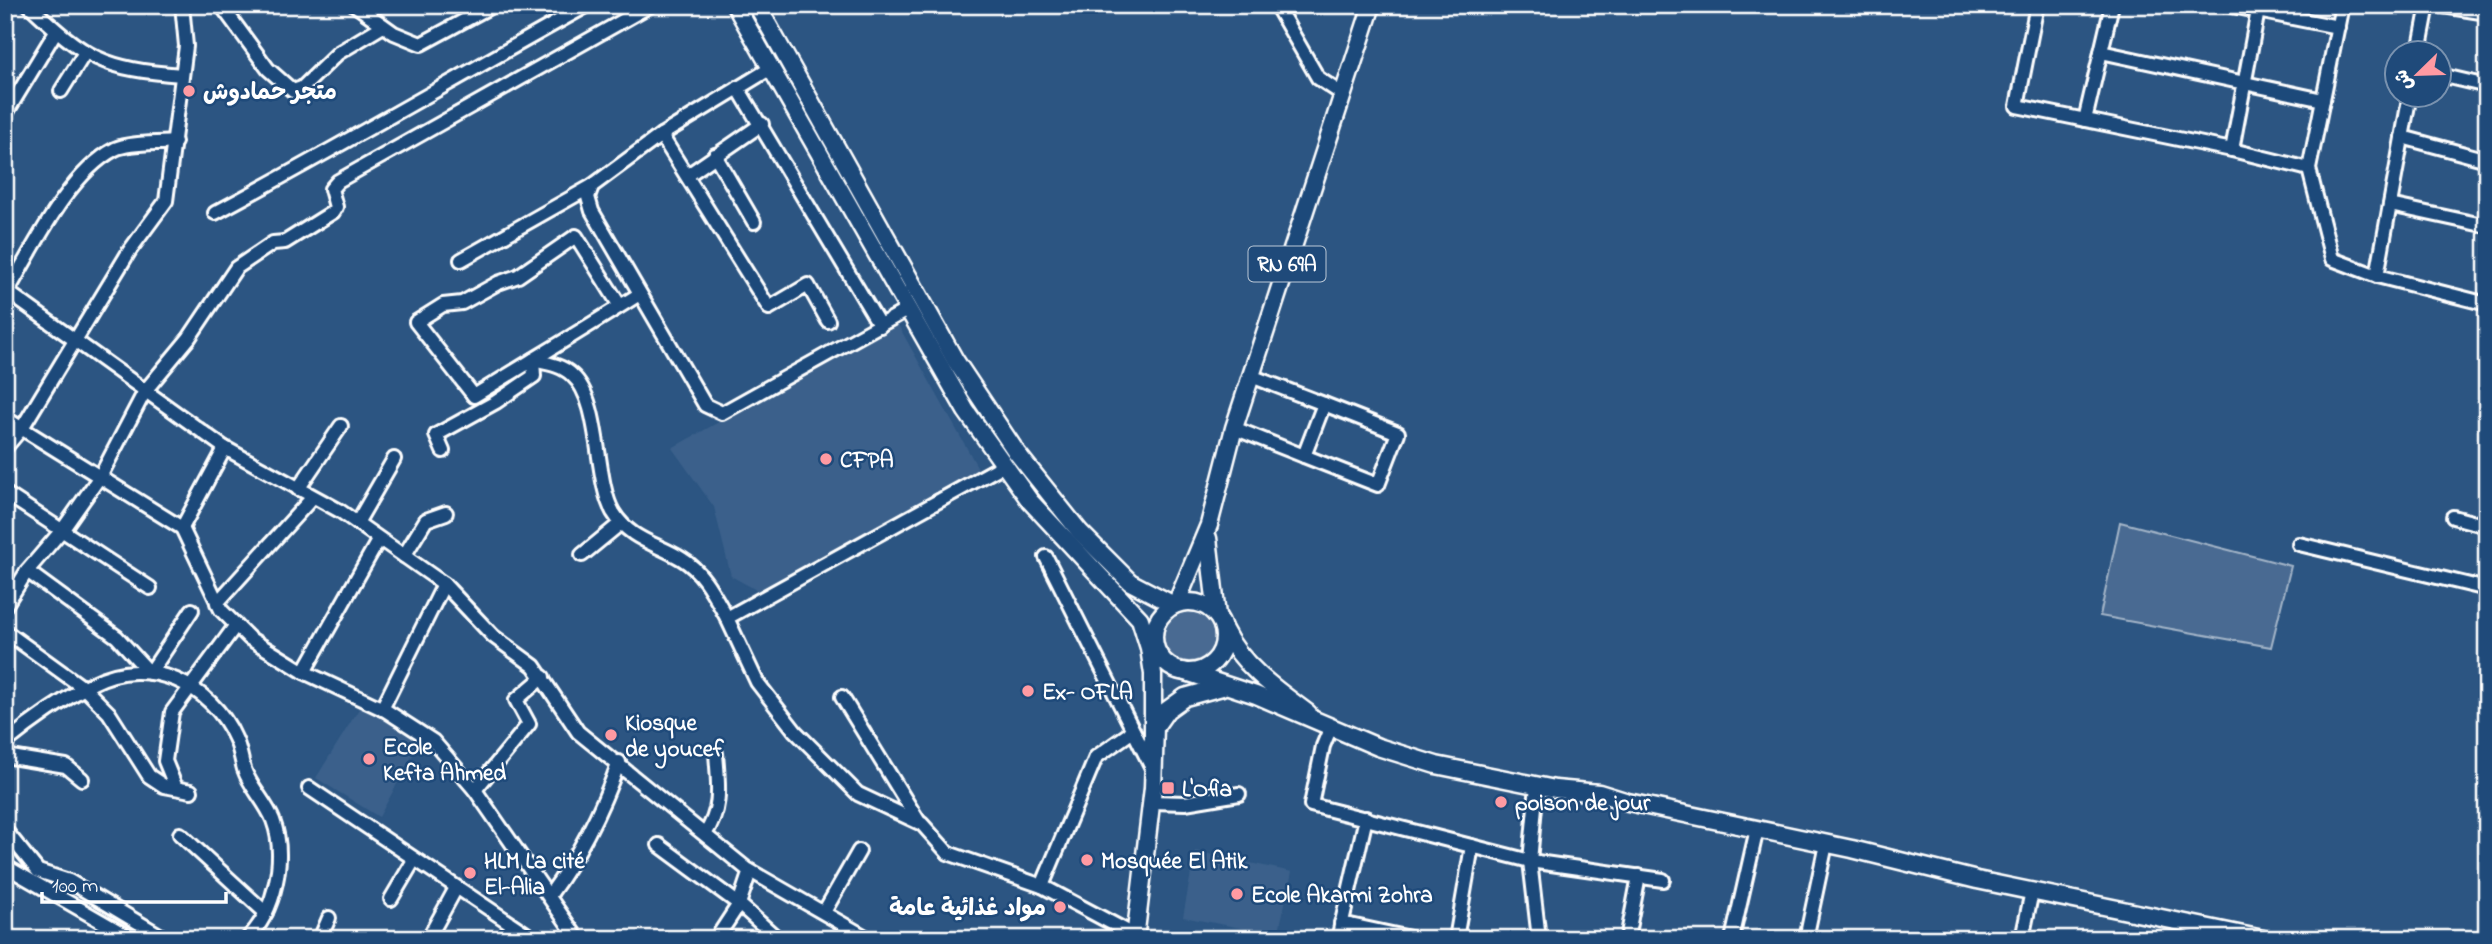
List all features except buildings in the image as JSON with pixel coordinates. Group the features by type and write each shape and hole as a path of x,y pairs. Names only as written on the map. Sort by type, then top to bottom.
{"main road":[{"path":"735,5 907,310 966,411 1002,466 1046,520 1140,620 1166,663 1256,695 1328,728 1436,765 1537,785 1599,793 1628,803 2263,939"},
{"path":"757,5 955,360 990,416 1043,488 1104,558 1135,586 1175,605 1202,604 1219,620 1232,644 1265,681 1328,728"},
{"name":"RN 69A","path":"1175,605 1209,525 1234,428 1372,5"},
{"name":"RN 69A","path":"1209,525 1208,552 1219,620"},
{"path":"1135,937 1154,772 1154,636 1159,618 1175,605"},
{"path":"1140,620 1150,648 1153,674"},
{"path":"1153,751 1158,722 1167,710 1185,697 1219,655 1224,635 1219,620"},
{"path":"1185,697 1227,686"}],"street":[{"path":"29,5 84,54 130,70 182,75"},
{"path":"5,448 22,428 130,250 166,201 186,46 183,5"},
{"path":"221,5 268,69 293,91 302,88 338,53 383,26"},
{"path":"355,5 383,26 413,43 421,44 493,5"},
{"path":"215,213 339,147 496,54 588,5"},
{"path":"5,606 27,571 63,529 101,475 145,391 189,338 236,268 273,243 285,242 333,212 336,207 331,189 338,181 651,5"},
{"path":"1276,5 1318,78 1342,94"},
{"path":"2037,5 2017,106 2232,150 2309,169"},
{"path":"2085,120 2112,5"},
{"path":"2227,5 2259,8 2338,27"},
{"path":"2342,5 2309,169 2332,259 2377,276 2487,304"},
{"path":"2421,38 2428,5"},
{"path":"2437,5 2487,13"},
{"path":"2232,150 2259,8"},
{"path":"5,115 56,31"},
{"path":"2101,52 2323,100"},
{"path":"61,91 84,54"},
{"path":"461,260 592,186 661,135 771,68"},
{"path":"2454,78 2487,86"},
{"path":"738,88 762,124 880,326"},
{"path":"2377,276 2407,108"},
{"path":"688,175 762,124"},
{"path":"661,135 769,308 808,285 828,321"},
{"path":"2402,137 2487,160"},
{"path":"175,142 117,148 93,166 41,235 6,293 225,448 357,523 444,584 494,636 534,667 543,677 570,723 750,871 869,939"},
{"path":"715,155 754,222"},
{"path":"592,186 588,197 592,211 638,295 705,405 722,412 730,411 907,310"},
{"path":"2390,205 2487,226"},
{"path":"620,306 576,236 518,275 498,282 462,303 443,304 416,322 474,396 638,295"},
{"path":"443,451 436,435 534,376 533,360"},
{"path":"533,360 559,367 573,375 583,390 600,452 606,494 621,523 634,536 693,567 709,586 757,682 795,731 858,793 919,822"},
{"path":"1234,428 1378,485 1398,433 1251,376"},
{"path":"1304,456 1324,404"},
{"path":"5,418 101,475 182,528 217,603 249,638 304,672 382,709 433,741 475,790 578,939"},
{"path":"298,489 341,426"},
{"path":"182,528 225,448"},
{"path":"357,523 394,459"},
{"path":"727,618 1002,466"},
{"path":"5,493 150,588"},
{"path":"217,603 312,498"},
{"path":"404,556 426,520 446,513"},
{"path":"2453,517 2487,526"},
{"path":"582,555 621,523"},
{"path":"304,672 379,539"},
{"path":"2299,544 2487,589"},
{"path":"1046,557 1154,772"},
{"path":"27,571 117,637 125,650 150,673"},
{"path":"382,709 444,584"},
{"path":"150,673 192,610"},
{"path":"176,788 165,761 172,712 236,625"},
{"path":"5,631 85,689 109,713 149,776 164,786 191,791"},
{"path":"5,743 95,682 124,675 150,673 193,686 215,706 235,737 245,771 273,819 278,837 274,890 266,913 247,939"},
{"path":"475,790 529,724 516,700 543,677"},
{"path":"842,698 919,822 948,853 1042,886 1135,937"},
{"path":"1328,728 1311,805 1530,861 1663,880"},
{"path":"1042,886 1096,757 1133,731"},
{"path":"705,834 716,819 719,804 716,753"},
{"path":"5,756 66,766 82,779"},
{"path":"549,896 579,855 602,810 619,762"},
{"path":"1537,785 1530,861 1539,939"},
{"path":"309,788 526,937"},
{"path":"1152,802 1185,803 1239,794"},
{"path":"1338,939 1366,818"},
{"path":"1732,939 1757,829"},
{"path":"5,830 38,871 80,888 166,939"},
{"path":"180,834 266,913"},
{"path":"1806,939 1826,844"},
{"path":"659,845 739,904 778,939"},
{"path":"1456,939 1472,846"},
{"path":"824,912 859,851"},
{"path":"391,898 414,860"},
{"path":"5,866 132,939"},
{"path":"716,939 739,904 750,871"},
{"path":"1627,939 1639,876"},
{"path":"72,904 80,888"},
{"path":"428,939 456,888"},
{"path":"2022,939 2032,891"},
{"path":"320,939 330,918"},
{"path":"1341,923 1415,939"}],"shaded area":[{"name":"CFPA","path":"897,323 979,470 760,592 731,576 714,507 672,448"},
{"path":"2120,522 2291,566 2271,647 2100,616"},
{"path":"1189,610 1199,612 1207,618 1213,626 1213,646 1207,654 1199,660 1189,662 1179,660 1171,654 1165,646 1163,636 1165,626 1171,618 1179,612"},
{"name":"Ecole Kefta Ahmed","path":"362,704 421,740 379,817 316,778"},
{"name":"Ecole Akarmi Zohra","path":"1195,851 1292,872 1278,935 1183,917"}],"place":[{"name":"متجر حمادوش","path":"189,91"},
{"name":"CFPA","path":"826,459"},
{"name":"Ex- OFLA","path":"1028,691"},
{"name":"Kiosque de youcef","path":"611,735"},
{"name":"Ecole Kefta Ahmed","path":"369,759"},
{"name":"L'Ofla","path":"1168,788"},
{"name":"poison de jour","path":"1501,802"},
{"name":"Mosquée El Atik","path":"1087,860"},
{"name":"HLM La cité El-Alia","path":"470,873"},
{"name":"Ecole Akarmi Zohra","path":"1237,894"},
{"name":"مواد غذائية عامة","path":"1060,907"}]}
